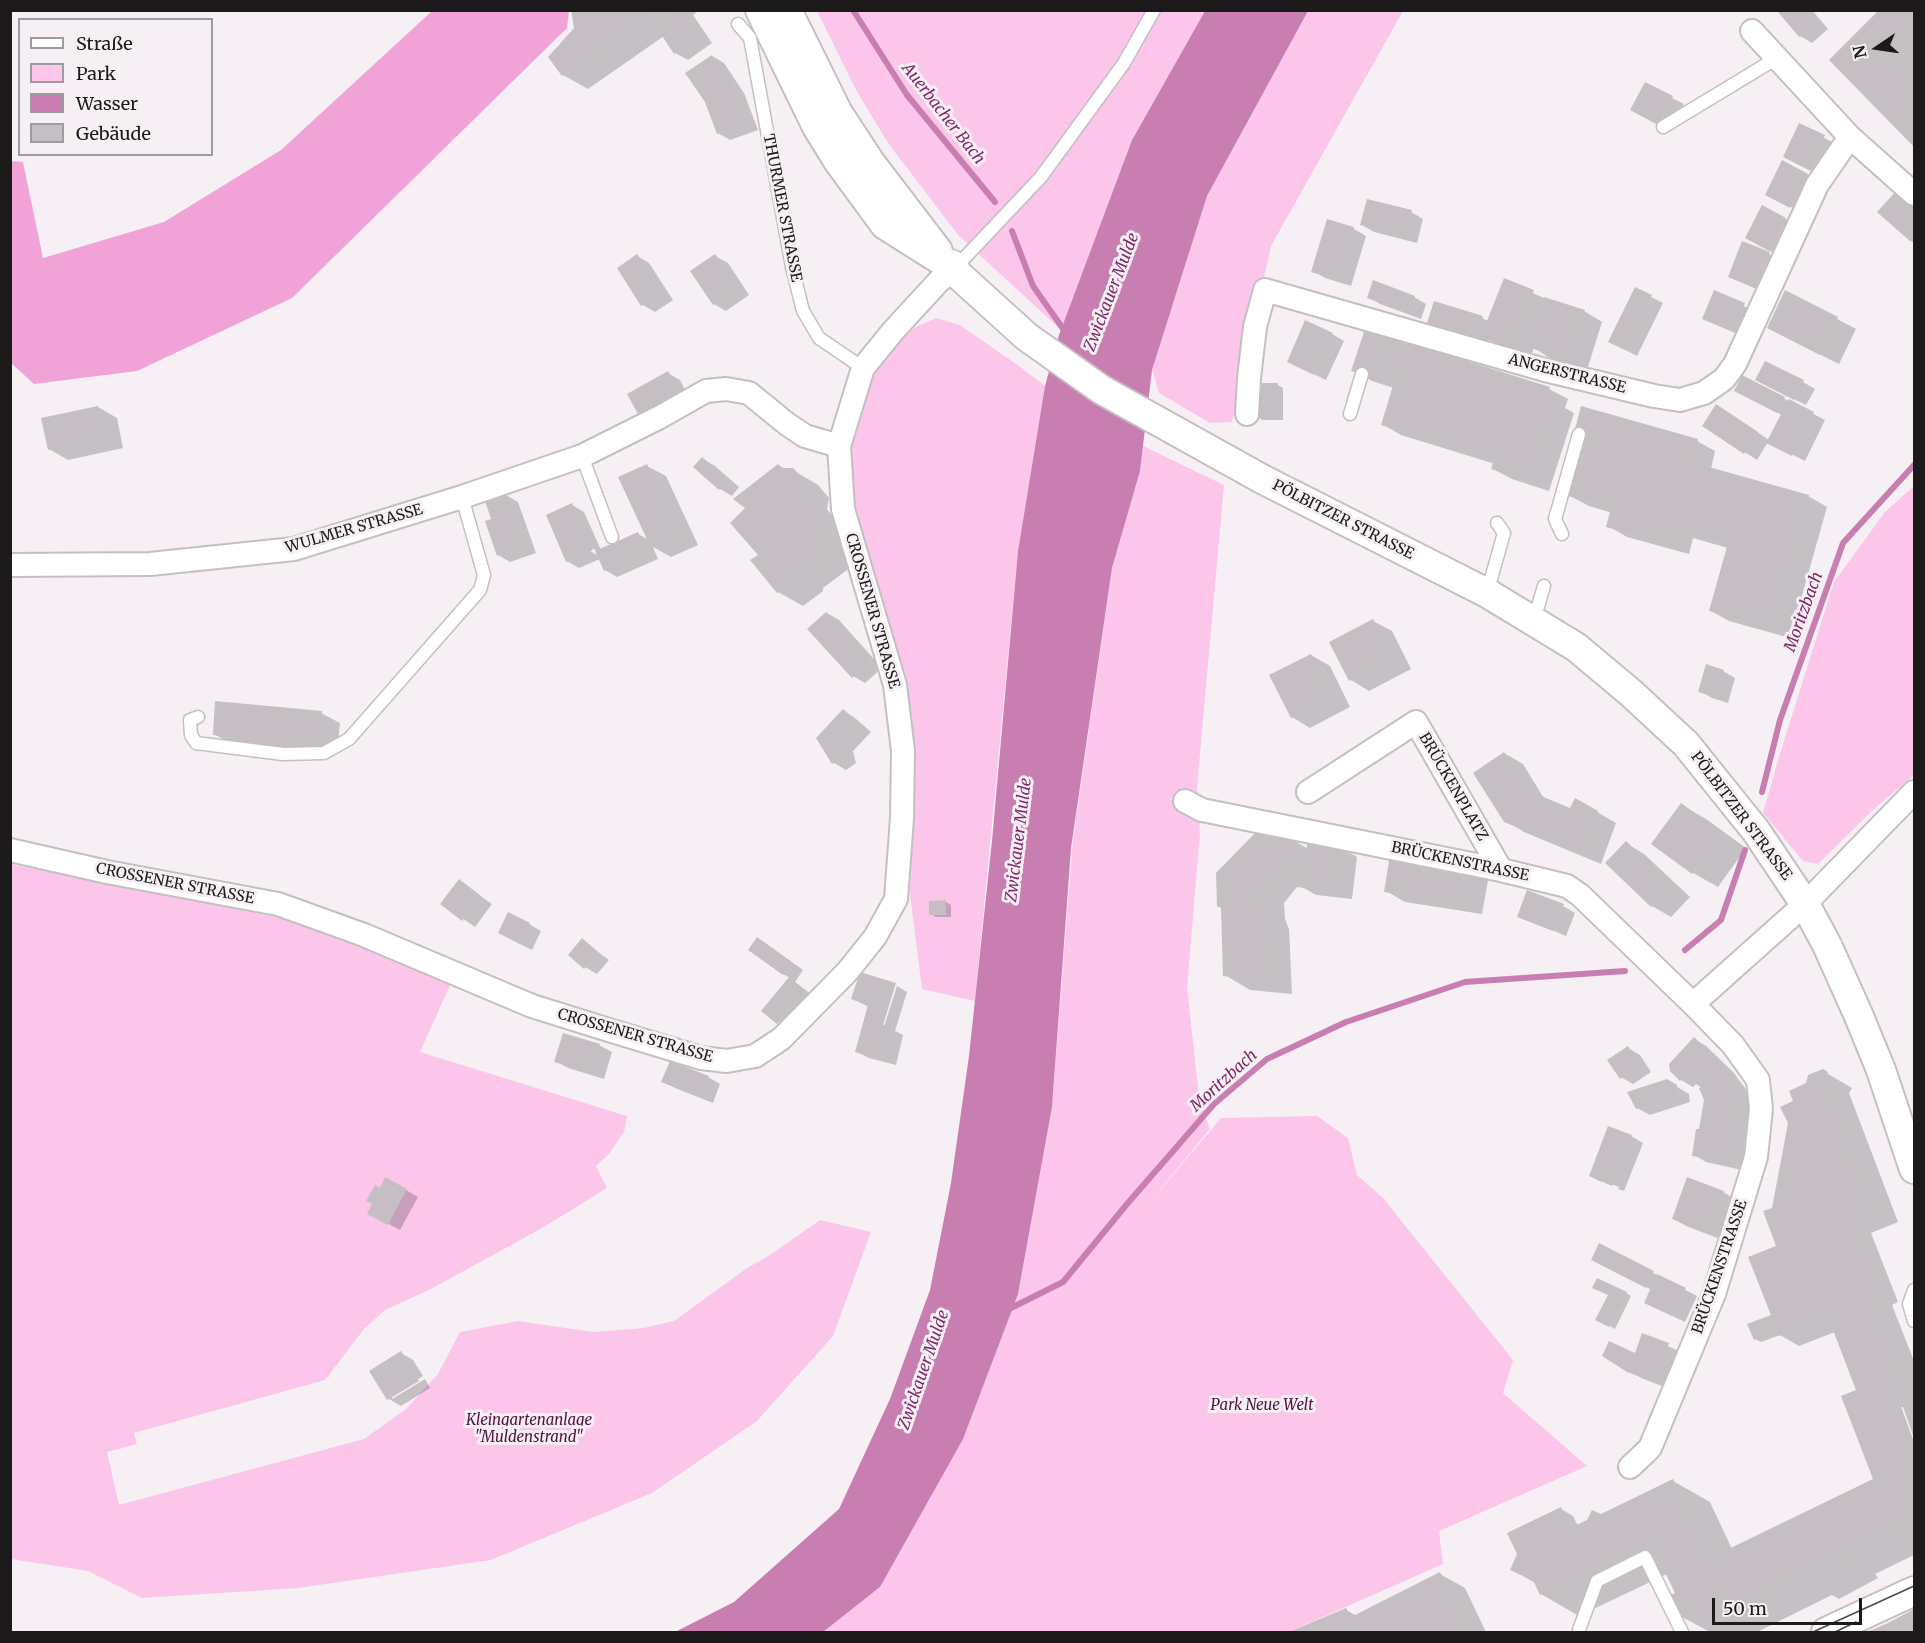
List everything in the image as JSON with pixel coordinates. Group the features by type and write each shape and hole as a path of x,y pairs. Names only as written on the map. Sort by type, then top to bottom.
{"street":[{"name":"THURMER STRASSE","path":"787,10 838,113 870,162 952,268 1027,337 1102,390 1216,452"},
{"name":"THURMER STRASSE","path":"749,17 838,161 885,225 952,268"},
{"path":"1752,31 1850,137 1914,194"},
{"name":"ANGERSTRASSE","path":"1247,414 1255,327 1265,290 1545,370 1643,394 1680,400 1704,393 1724,379 1735,364 1817,185 1850,137"},
{"name":"CROSSENER STRASSE","path":"10,850 107,872 278,904 364,935 532,1005 612,1032 701,1058 727,1061 755,1056 781,1039 848,972 875,937 896,899 902,818 903,751 895,685 843,509 839,446 863,368 893,331 952,268"},
{"name":"WULMER STRASSE","path":"10,565 150,564 294,549 462,497 582,456 706,391 726,389 749,393 805,436 839,446"},
{"name":"PÖLBITZER STRASSE","path":"1216,452 1262,479 1487,593 1534,620 1576,647 1631,693 1686,744 1756,831 1805,904 1827,945 1881,1070 1914,1169"},
{"name":"BRÜCKENPLATZ","path":"1308,792 1416,722 1501,870"},
{"name":"BRÜCKENSTRASSE","path":"1185,801 1202,810 1501,870 1567,886 1580,895 1693,1004 1733,1045 1758,1080 1761,1109 1756,1157 1714,1294 1650,1448 1630,1467"},
{"path":"1693,1004 1805,904 1909,803"},
{"path":"1826,1632 1914,1591"}],"lane":[{"path":"952,268 1041,177 1124,63 1154,10"},
{"name":"THURMER STRASSE","path":"749,17 750,38 790,256 803,311 819,338 863,368"},
{"path":"1664,126 1777,58"},
{"path":"1350,414 1362,374"},
{"path":"1562,534 1556,519 1579,434"},
{"path":"582,456 612,537"},
{"path":"198,717 190,720 191,735 196,743 283,754 324,753 349,739 480,590 484,574 462,497"},
{"path":"1487,593 1504,533 1497,524"},
{"path":"1534,620 1544,586"},
{"path":"1914,1290 1912,1303 1914,1321"},
{"path":"1579,1630 1597,1581 1645,1557 1682,1632"}],"green space":[{"path":"817,11 1205,11 1132,140 1061,330 959,236 888,143 856,90"},
{"path":"1308,11 1403,11 1271,246 1232,422 1210,423 1159,393 1152,370 1207,196"},
{"path":"936,318 960,325 1045,386 1018,551 975,1001 922,989 910,894 912,822 850,513 848,448 871,379 899,342 912,329"},
{"name":"Park Neue Welt","path":"1143,446 1224,485 1197,787 1200,833 1187,987 1199,1097 1210,1129 1138,1216 1221,1118 1317,1116 1348,1138 1357,1175 1383,1198 1513,1360 1503,1393 1587,1466 1439,1531 1443,1564 1289,1632 823,1632 880,1587 1018,1294 1052,1107 1073,839 1112,568 1140,471"},
{"path":"1914,486 1914,775 1874,809 1818,864 1803,861 1763,813 1778,760 1834,582 1885,512"},
{"name":"Kleingartenanlage \"Muldenstrand\"","path":"10,864 326,927 452,981 420,1052 627,1116 624,1132 609,1154 596,1166 607,1188 544,1227 431,1289 385,1310 364,1329 325,1380 134,1433 137,1444 107,1452 119,1505 364,1439 406,1409 438,1374 460,1332 518,1321 593,1332 644,1328 674,1321 747,1268 820,1220 871,1232 833,1336 757,1421 652,1493 491,1560 298,1588 142,1598 88,1571 11,1559"}],"shaded area":[{"path":"432,11 569,11 567,28 292,298 137,371 34,384 11,363 11,161 23,162 43,258 164,222 281,150"}],"water":[{"name":"Zwickauer Mulde","path":"1205,11 1308,11 1207,196 1152,370 1140,471 1112,568 1071,848 1052,1107 1018,1294 963,1439 880,1587 823,1632 675,1632 734,1602 839,1509 890,1399 930,1290 951,1183 969,1056 992,841 1018,551 1045,386 1059,335 1132,140"}],"building":[{"path":"571,10 655,10 562,76 548,57 574,28"},
{"path":"676,10 684,10 701,36 674,54 655,25"},
{"path":"1780,10 1807,10 1817,22 1799,37 1778,12"},
{"path":"1879,10 1914,10 1914,31 1890,55 1914,80 1913,146 1829,60"},
{"path":"712,55 732,84 747,123 717,134 705,102 685,73"},
{"path":"1645,82 1673,96 1658,125 1630,110"},
{"path":"1799,123 1825,135 1809,170 1783,157"},
{"path":"1782,160 1808,174 1790,208 1765,195"},
{"path":"1898,189 1914,205 1914,238 1911,242 1877,212"},
{"path":"1367,199 1412,210 1405,237 1360,225"},
{"path":"1762,205 1786,218 1769,251 1745,238"},
{"path":"1327,219 1354,227 1339,280 1311,272"},
{"path":"1742,241 1770,252 1755,288 1728,277"},
{"path":"637,254 662,292 641,306 617,268"},
{"path":"715,254 738,288 713,305 690,271"},
{"path":"1504,278 1534,290 1511,349 1481,336"},
{"path":"1373,280 1415,296 1409,313 1367,298"},
{"path":"1635,287 1652,295 1625,350 1608,342"},
{"path":"1714,290 1745,303 1733,332 1702,319"},
{"path":"1785,290 1838,317 1820,355 1767,328"},
{"path":"1544,297 1585,310 1568,360 1528,347"},
{"path":"1434,301 1483,316 1476,338 1427,323"},
{"path":"1305,320 1333,333 1314,375 1287,362"},
{"path":"1365,329 1550,387 1547,398 1556,401 1530,482 1491,469 1494,460 1381,425 1398,369 1378,362 1373,378 1351,371"},
{"path":"1765,361 1804,380 1794,400 1755,380"},
{"path":"668,371 680,394 639,416 627,394"},
{"path":"1742,375 1785,397 1777,413 1734,391"},
{"path":"1256,383 1278,383 1277,418 1255,417"},
{"path":"1789,399 1814,412 1792,456 1766,443"},
{"path":"1716,404 1758,432 1744,454 1702,426"},
{"path":"98,406 106,438 48,450 41,418"},
{"path":"1581,406 1698,439 1691,462 1809,495 1772,629 1709,611 1728,543 1675,528 1670,545 1606,527 1611,508 1568,496 1585,436 1574,433"},
{"path":"702,457 728,480 719,490 693,467"},
{"path":"647,464 680,534 651,548 618,477"},
{"path":"778,464 782,468 793,468 797,472 804,482 803,493 833,536 831,550 798,573 799,576 777,593 750,560 758,555 730,523 745,508 733,499"},
{"path":"506,493 525,546 497,556 485,521 491,519 485,501"},
{"path":"572,503 593,550 566,562 546,515"},
{"path":"638,532 647,552 604,571 595,551"},
{"path":"826,612 871,660 852,678 807,629"},
{"path":"1373,619 1394,658 1349,681 1329,642"},
{"path":"1311,654 1333,697 1291,718 1269,675"},
{"path":"1706,664 1724,670 1715,697 1698,692"},
{"path":"215,701 322,711 319,745 213,735"},
{"path":"843,709 860,724 842,744 845,757 832,764 816,738"},
{"path":"1504,752 1529,791 1570,808 1575,798 1598,811 1582,854 1504,822 1473,773"},
{"path":"1681,803 1722,833 1692,874 1651,844"},
{"path":"1257,831 1291,837 1286,850 1287,875 1272,874 1259,888 1265,914 1267,980 1223,976 1221,908 1217,906 1216,873"},
{"path":"1626,841 1672,885 1651,907 1605,863"},
{"path":"1307,844 1345,849 1340,893 1302,888"},
{"path":"1390,855 1470,867 1464,904 1384,892"},
{"path":"459,879 481,896 462,921 440,904"},
{"path":"1527,890 1564,904 1553,931 1517,917"},
{"path":"946,900 946,915 929,915 929,901"},
{"path":"508,912 530,923 520,944 498,933"},
{"path":"757,937 792,962 783,975 748,950"},
{"path":"582,938 598,952 584,969 568,955"},
{"path":"860,972 896,983 883,1025 892,1027 884,1059 855,1052 868,1005 851,999"},
{"path":"789,977 805,990 777,1024 761,1011"},
{"path":"563,1033 600,1044 591,1073 554,1062"},
{"path":"1694,1037 1722,1065 1735,1083 1736,1122 1730,1165 1714,1162 1713,1159 1692,1156 1704,1100 1699,1088 1702,1087 1695,1081 1692,1084 1684,1076 1680,1081 1670,1071 1669,1064"},
{"path":"1628,1046 1640,1065 1620,1079 1607,1060"},
{"path":"670,1061 709,1076 700,1097 661,1082"},
{"path":"1823,1069 1828,1072 1824,1078 1874,1208 1855,1215 1887,1296 1872,1301 1904,1386 1895,1390 1914,1442 1914,1520 1910,1522 1908,1519 1839,1553 1842,1557 1800,1578 1798,1573 1720,1610 1722,1614 1701,1624 1699,1619 1686,1615 1681,1618 1671,1595 1675,1593 1651,1543 1540,1595 1529,1571 1521,1575 1510,1570 1517,1554 1507,1533 1561,1507 1570,1528 1587,1520 1592,1510 1601,1514 1673,1479 1710,1558 1873,1479 1841,1396 1856,1390 1828,1317 1779,1336 1777,1331 1754,1340 1747,1324 1771,1315 1748,1257 1776,1246 1763,1211 1772,1208 1788,1123 1780,1107 1793,1101 1789,1091 1806,1083 1808,1075"},
{"path":"1667,1079 1677,1085 1679,1096 1636,1109 1627,1092"},
{"path":"1608,1126 1632,1135 1612,1186 1589,1176"},
{"path":"385,1177 407,1189 388,1225 367,1214 372,1204 366,1201 375,1185 380,1188"},
{"path":"1687,1177 1724,1191 1708,1233 1672,1219"},
{"path":"1599,1243 1654,1271 1646,1288 1591,1260"},
{"path":"1657,1274 1686,1288 1672,1316 1644,1303"},
{"path":"1597,1278 1627,1292 1609,1327 1595,1320 1608,1295 1592,1288"},
{"path":"1642,1333 1669,1343 1655,1382 1627,1372 1602,1356 1609,1341 1635,1353"},
{"path":"401,1351 419,1381 387,1400 369,1371"},
{"path":"1440,1572 1469,1632 1289,1632 1346,1608 1351,1617"},
{"path":"1914,1609 1914,1632 1867,1632 1888,1623"}],"waterway":[{"name":"Auerbacher Bach","path":"853,10 907,95 995,202"},
{"name":"Auerbacher Bach","path":"1012,231 1033,286 1066,333"},
{"name":"Moritzbach","path":"1762,792 1780,720 1843,543 1914,465"},
{"name":"Moritzbach","path":"1685,950 1721,920 1745,850"},
{"name":"Moritzbach","path":"1005,1311 1063,1282 1214,1104 1267,1059 1346,1022 1465,982 1625,971"}],"tram line":[{"path":"1813,1632 1914,1586"},
{"path":"1835,1632 1856,1622"}]}
